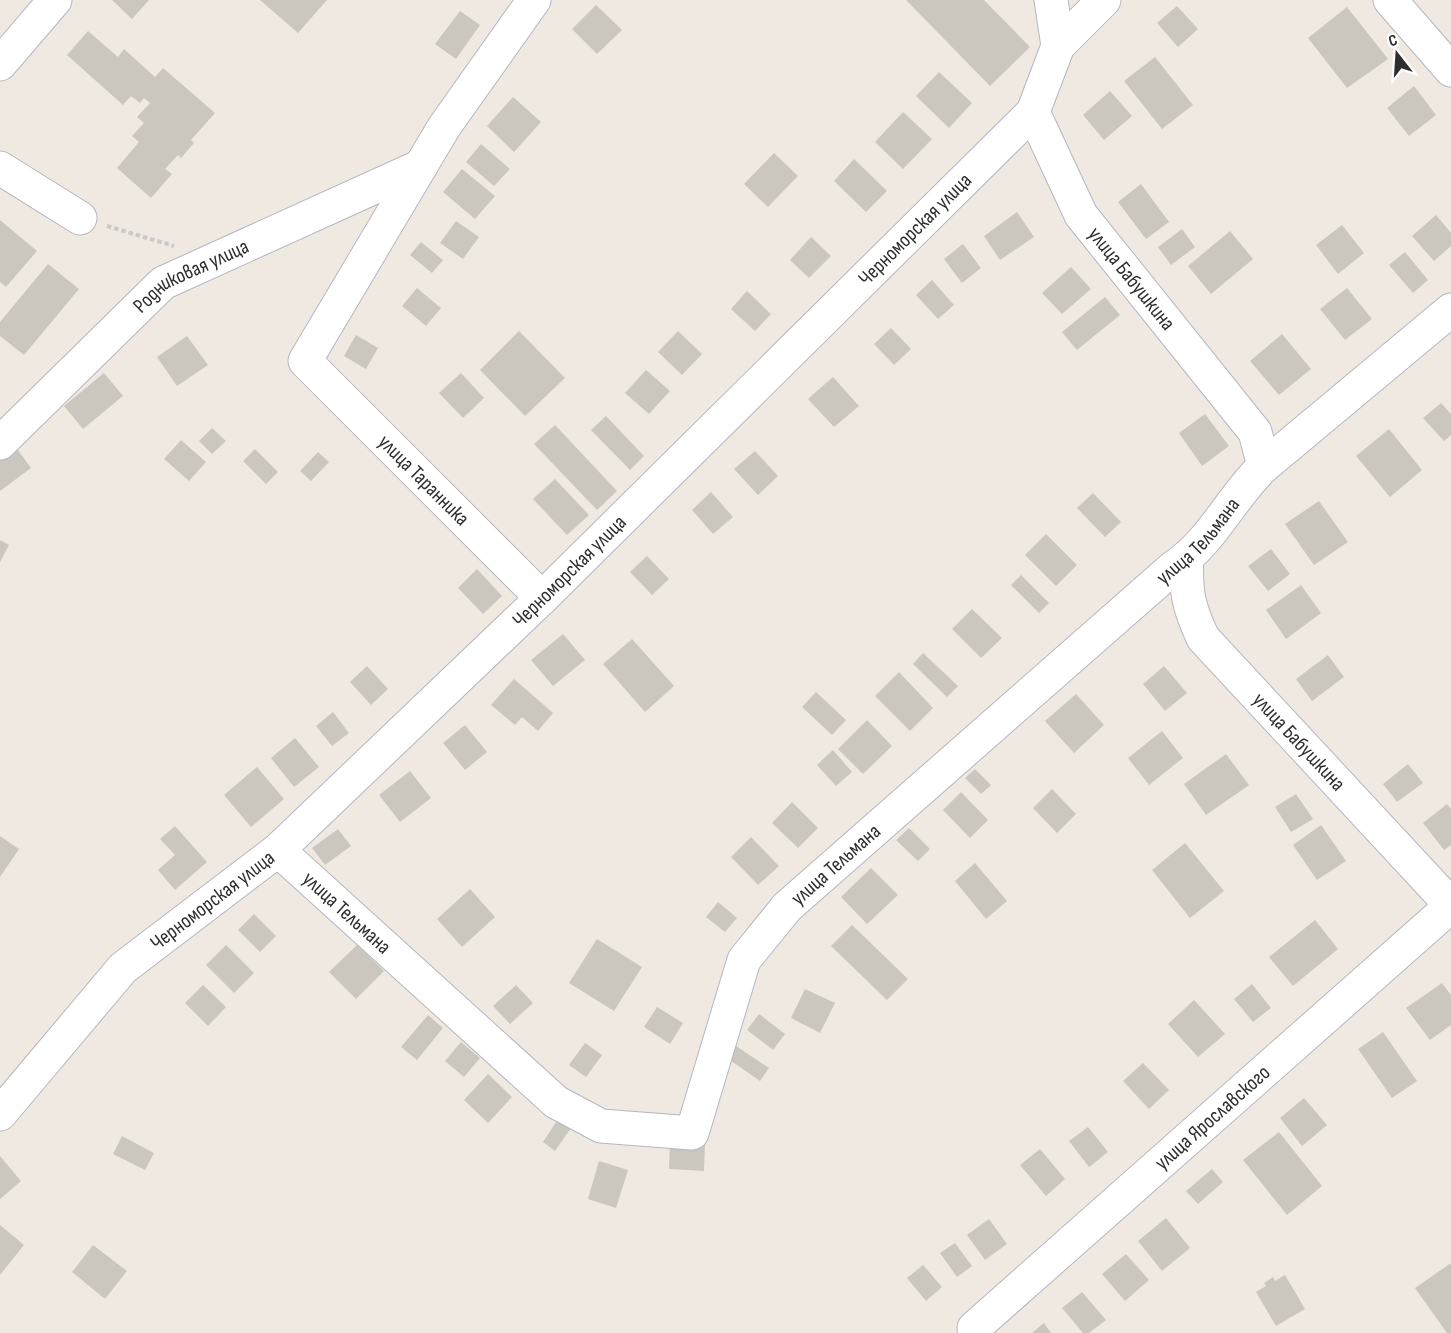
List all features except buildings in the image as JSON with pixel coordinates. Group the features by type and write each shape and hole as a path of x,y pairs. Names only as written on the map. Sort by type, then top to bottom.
{"street":[{"path":"0,64 55,0"},
{"path":"421,166 444,127 534,0"},
{"path":"1051,0 1058,46"},
{"name":"Черноморская улица","path":"0,1114 123,968 278,850 542,598 1033,112 1058,46 1104,0"},
{"path":"1390,0 1451,70"},
{"name":"улица Бабушкина","path":"1033,112 1081,215 1255,432 1264,466"},
{"name":"Родниковая улица","path":"0,443 164,283 421,166"},
{"name":"улица Таранника","path":"421,166 305,361 542,598"},
{"path":"0,168 80,218"},
{"name":"улица Тельмана","path":"278,850 556,1102 601,1126 692,1133 744,960 787,907 1187,558 1216,527 1251,478 1264,466 1451,310"},
{"name":"улица Бабушкина","path":"1187,558 1185,582 1203,638 1451,905"},
{"name":"улица Ярославского","path":"974,1328 1451,905"}],"path":[{"path":"80,218 217,258"}]}
